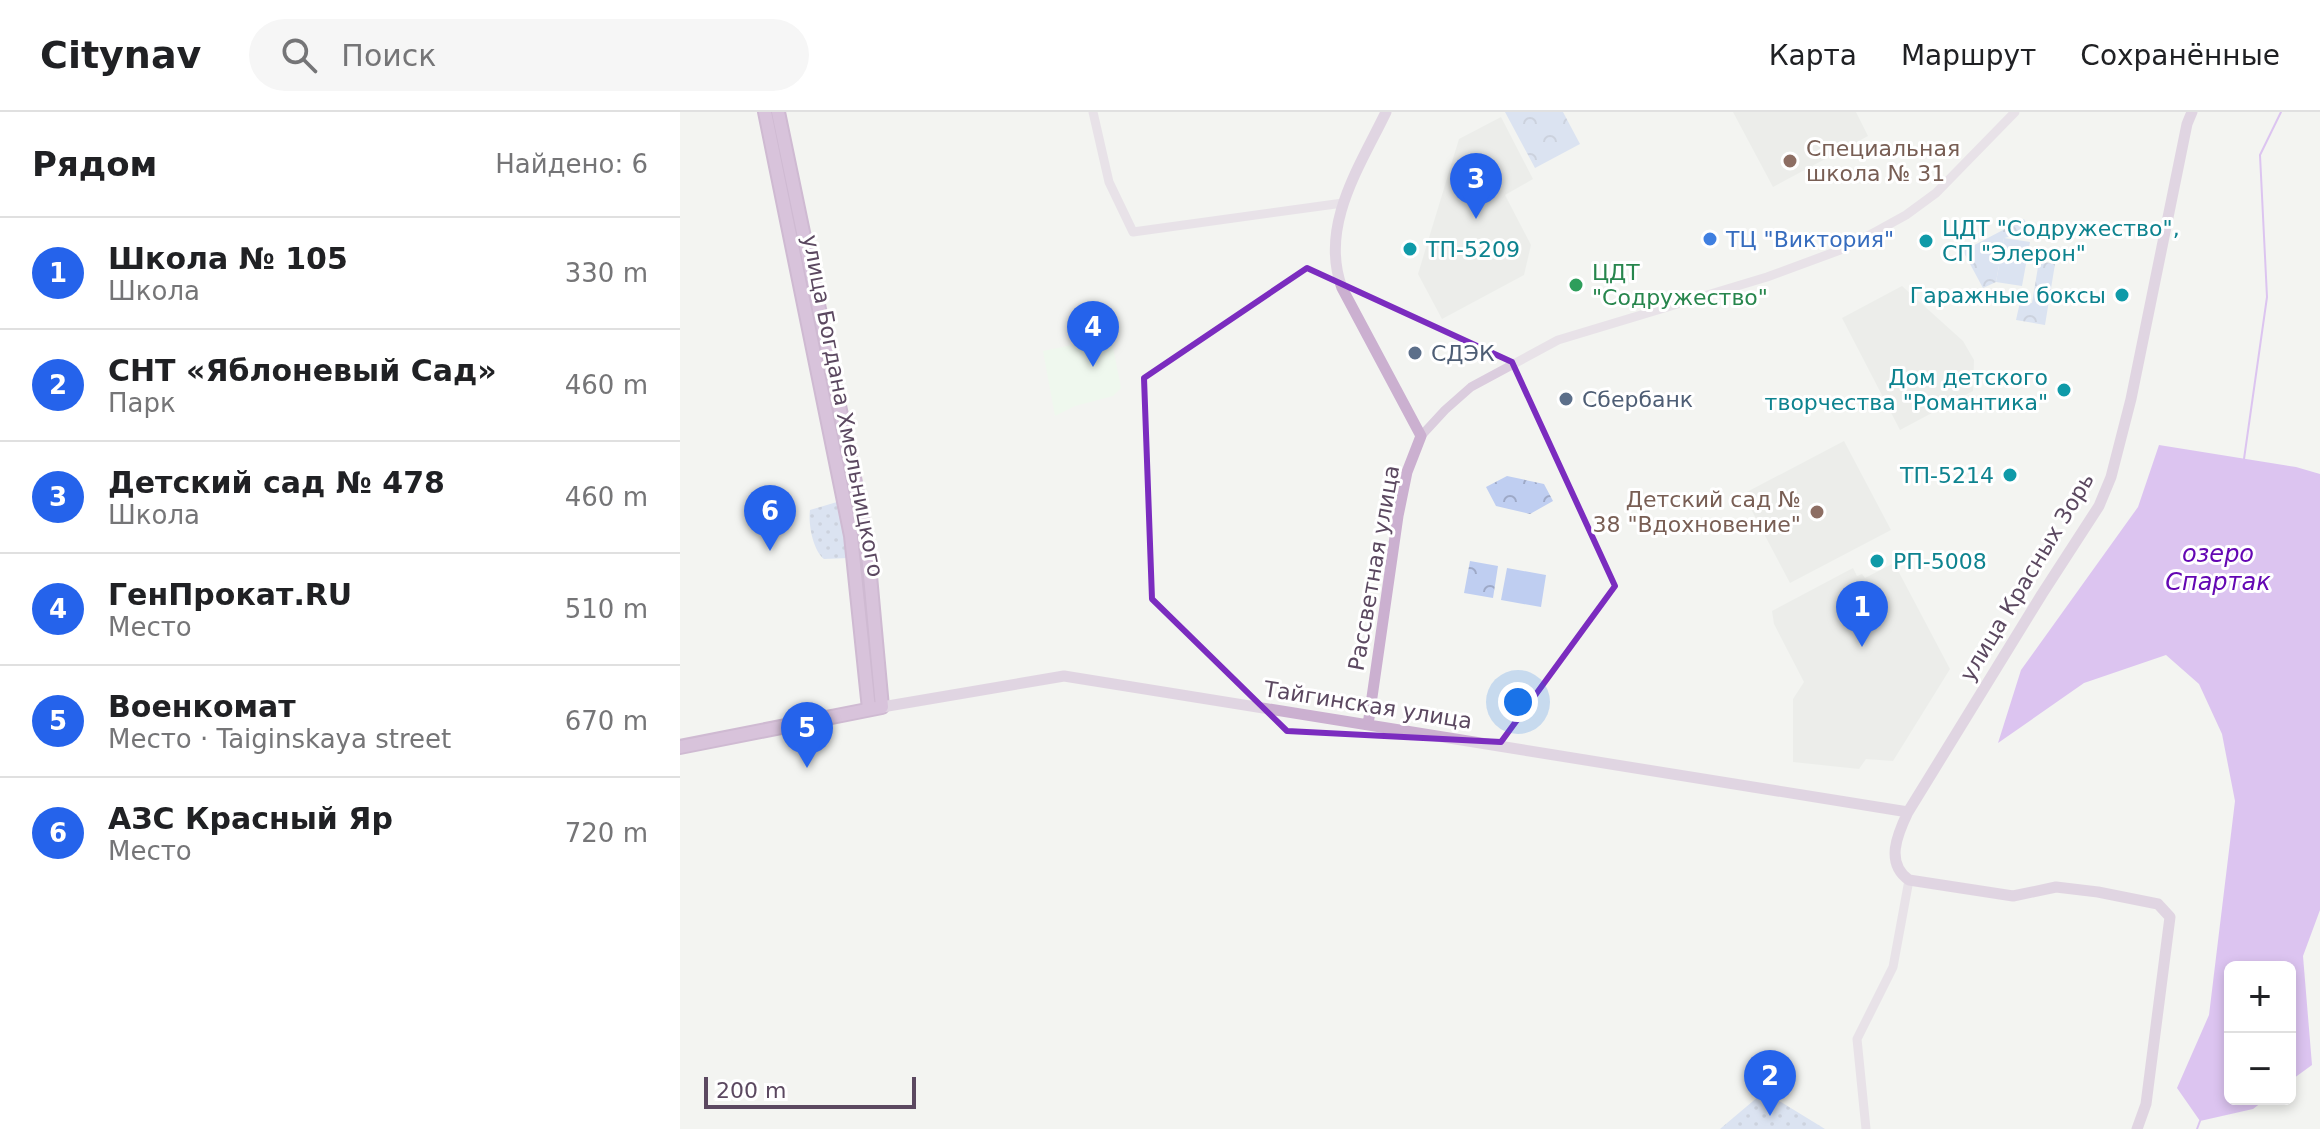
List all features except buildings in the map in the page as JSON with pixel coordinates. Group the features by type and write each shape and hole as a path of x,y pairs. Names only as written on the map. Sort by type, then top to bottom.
{"highway":[{"name":"улица Богдана Хмельницкого","path":"765,112 848,519 875,708"},
{"name":"улица Богдана Хмельницкого","path":"778,112 862,516 868,554 875,708"},
{"path":"848,519 862,516"},
{"path":"680,747 875,708"}],"main road":[{"path":"1386,112 1343,203 1335,238 1336,273 1421,436"},
{"name":"улица Красных Зорь","path":"1909,880 1898,872 1895,860 1900,829 1908,812 2099,506 2111,477 2131,399 2192,112"},
{"name":"Рассветная улица","path":"1368,725 1398,516 1407,472 1421,436"},
{"name":"Тайгинская улица","path":"875,708 1064,676 1908,812"},
{"path":"1909,880 2013,896 2056,887 2098,892 2158,904 2170,917 2146,1104 2137,1129"}],"street":[{"path":"1093,112 1109,182 1133,232 1343,203"},
{"name":"Рассветная улица","path":"1421,436 1471,387 1558,340 1781,272 1843,249 1877,231 1936,193 2015,112"},
{"path":"1866,1129 1857,1039 1893,967 1909,880"}],"highlighted area":[{"path":"1307,268 1512,362 1615,586 1501,742 1287,731 1152,599 1144,378"}],"shaded area":[{"name":"Специальная школа № 31","path":"1733,112 1856,112 1868,136 1773,187"},
{"path":"1501,117 1533,179 1505,195 1531,245 1524,275 1442,319 1418,274 1459,139"},
{"path":"1902,286 1963,341 1974,360 1973,391 1900,430 1842,318"},
{"path":"1111,337 1121,388 1113,396 1075,406 1055,416 1043,351"},
{"name":"Детский сад № 38 \"Вдохновение\"","path":"1844,441 1891,530 1790,583 1743,494"},
{"path":"1894,563 1950,669 1893,761 1866,759 1859,769 1793,762 1793,699 1804,682 1774,624 1772,611 1853,568 1857,576 1862,574 1865,578"}],"green space":[{"path":"1505,112 1563,112 1580,144 1535,168"},
{"path":"2024,219 2030,232 2004,238 1996,282 1983,288 1963,251"},
{"path":"2004,238 2030,242 2022,286 1996,282"},
{"path":"2039,261 2055,264 2045,325 2016,320 2020,302 2032,303"},
{"path":"1507,476 1544,484 1553,501 1530,514 1496,506 1486,487"},
{"path":"837,502 848,558 824,559 812,536 810,510"},
{"path":"1470,561 1498,566 1493,598 1464,593"},
{"path":"1507,568 1546,575 1541,607 1501,600"},
{"path":"1759,1096 1781,1102 1825,1129 1720,1129"}],"water":[{"name":"озеро Спартак","path":"2159,445 2296,467 2320,474 2320,910 2303,956 2312,1065 2296,1077 2296,961 2224,961 2224,1105 2258,1105 2253,1109 2200,1121 2177,1088 2209,1015 2235,801 2222,734 2199,684 2166,655 2084,683 1998,743 2021,670 2138,507"}],"waterway":[{"path":"2244,459 2267,297 2260,155 2281,112"},
{"path":"2197,1129 2200,1121"}],"place":[{"name":"Специальная школа № 31","path":"1790,161"},
{"name":"Детский сад № 478","path":"1476,219"},
{"name":"ТЦ \"Виктория\"","path":"1710,239"},
{"name":"ЦДТ \"Содружество\", СП \"Элерон\"","path":"1926,241"},
{"name":"ТП-5209","path":"1410,249"},
{"name":"ЦДТ \"Содружество\"","path":"1576,285"},
{"name":"Гаражные боксы","path":"2122,295"},
{"name":"СДЭК","path":"1415,353"},
{"name":"ГенПрокат.RU","path":"1093,367"},
{"name":"Дом детского творчества \"Романтика\"","path":"2064,390"},
{"name":"Сбербанк","path":"1566,399"},
{"name":"ТП-5214","path":"2010,475"},
{"name":"Детский сад № 38 \"Вдохновение\"","path":"1817,512"},
{"name":"АЗС Красный Яр","path":"770,551"},
{"name":"РП-5008","path":"1877,561"},
{"name":"Школа № 105","path":"1862,647"},
{"name":"Военкомат","path":"807,768"},
{"name":"СНТ «Яблоневый Сад»","path":"1770,1116"}]}
